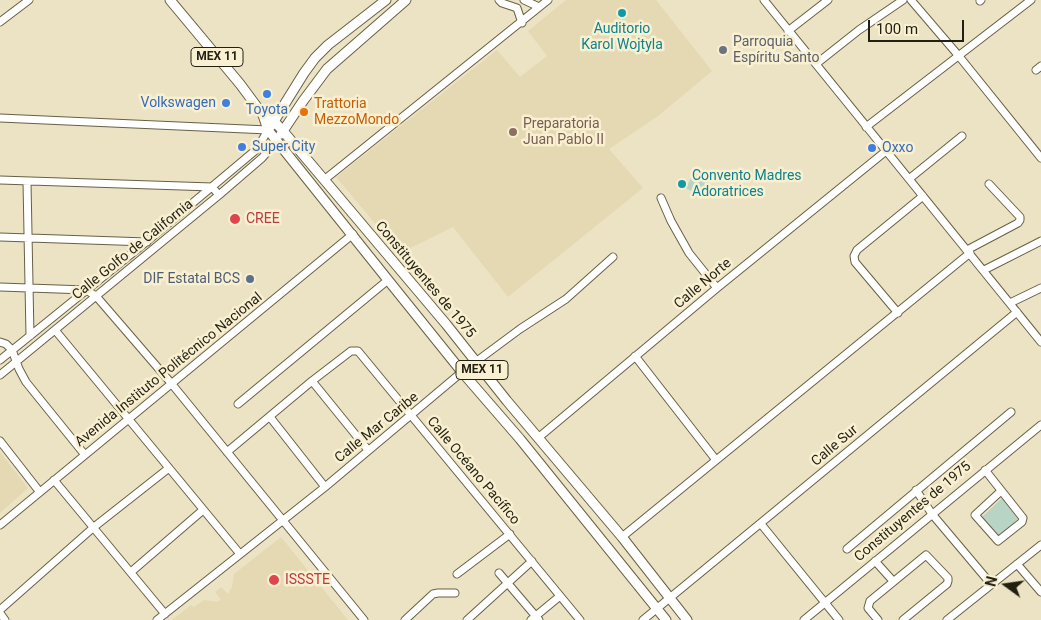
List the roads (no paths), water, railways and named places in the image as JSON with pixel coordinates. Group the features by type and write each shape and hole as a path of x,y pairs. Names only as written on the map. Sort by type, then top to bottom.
{"main road":[{"name":"MEX 11","path":"170,0 263,115 268,130 278,141"},
{"path":"268,130 315,58 386,0"},
{"path":"278,141 303,101 327,69 406,0"},
{"name":"MEX 11","path":"263,115 274,121"},
{"name":"Constituyentes de 1975","path":"274,121 446,324 538,438 622,537 687,620"},
{"name":"Constituyentes de 1975","path":"278,141 462,372 520,439 666,620"}],"street":[{"path":"0,21 29,0"},
{"path":"386,0 391,12"},
{"path":"499,0 502,3 517,8"},
{"path":"517,8 523,0 539,7"},
{"path":"324,180 522,23 548,0"},
{"path":"788,31 828,0"},
{"path":"816,64 859,30 903,0"},
{"path":"911,0 1041,158"},
{"path":"866,127 1031,0"},
{"path":"766,1 788,31 1040,340"},
{"path":"517,8 522,23"},
{"path":"0,118 268,130"},
{"name":"Calle Golfo de California","path":"0,360 257,149 268,130"},
{"path":"909,179 962,136"},
{"name":"Calle Golfo de California","path":"0,375 219,196 262,158 278,141"},
{"name":"Calle Norte","path":"538,438 717,288 886,151"},
{"path":"0,180 212,187 219,196"},
{"path":"27,182 30,336"},
{"path":"622,537 898,313 968,252 1018,224 1020,217 989,184"},
{"path":"898,313 855,262 854,256 857,250 923,196"},
{"path":"661,198 671,222 689,253 717,288"},
{"name":"Avenida Instituto Politécnico Nacional","path":"0,525 353,234"},
{"path":"0,237 146,242 156,248"},
{"path":"984,270 1041,241"},
{"name":"Calle Mar Caribe","path":"157,620 325,487 412,416 462,372 520,328 566,299 613,257"},
{"path":"238,404 388,280"},
{"path":"0,286 86,290 96,296 171,383 364,620"},
{"path":"1010,303 1041,288"},
{"name":"Calle Sur","path":"643,620 1017,312"},
{"path":"55,330 240,554"},
{"path":"0,342 6,344 12,350 19,370 26,382 85,455"},
{"name":"Calle Océano Pacífico","path":"227,452 312,381 351,351 358,351 532,561 575,618"},
{"path":"635,356 716,460"},
{"path":"312,381 368,450"},
{"path":"847,549 1011,412"},
{"path":"270,417 325,487"},
{"name":"Constituyentes de 1975","path":"804,620 1041,425"},
{"path":"0,441 39,491"},
{"path":"5,620 0,612 94,527 169,468"},
{"path":"985,470 1023,518 1022,522 998,541 975,515 1001,491"},
{"path":"54,480 165,614"},
{"path":"916,490 932,514 991,584"},
{"path":"131,572 203,510"},
{"path":"761,524 839,620"},
{"path":"457,574 510,534"},
{"path":"947,620 1041,545"},
{"path":"878,620 868,608 870,601 926,555 948,578 947,584 903,620"},
{"path":"467,620 532,561"},
{"path":"875,561 893,581"},
{"path":"1017,564 1041,592"},
{"path":"500,573 535,619 560,596"},
{"path":"405,620 433,594 455,593"}],"place":[{"name":"Auditorio Karol Wojtyla","path":"622,13"},
{"name":"Parroquia Espíritu Santo","path":"723,50"},
{"name":"Toyota","path":"267,94"},
{"name":"Volkswagen","path":"226,103"},
{"name":"Trattoria MezzoMondo","path":"304,112"},
{"name":"Preparatoria Juan Pablo II","path":"513,132"},
{"name":"Super City","path":"242,147"},
{"name":"Oxxo","path":"872,148"},
{"name":"Convento Madres Adoratrices","path":"682,184"},
{"name":"CREE","path":"235,219"},
{"name":"DIF Estatal BCS","path":"250,279"},
{"name":"ISSSTE","path":"274,580"}]}
